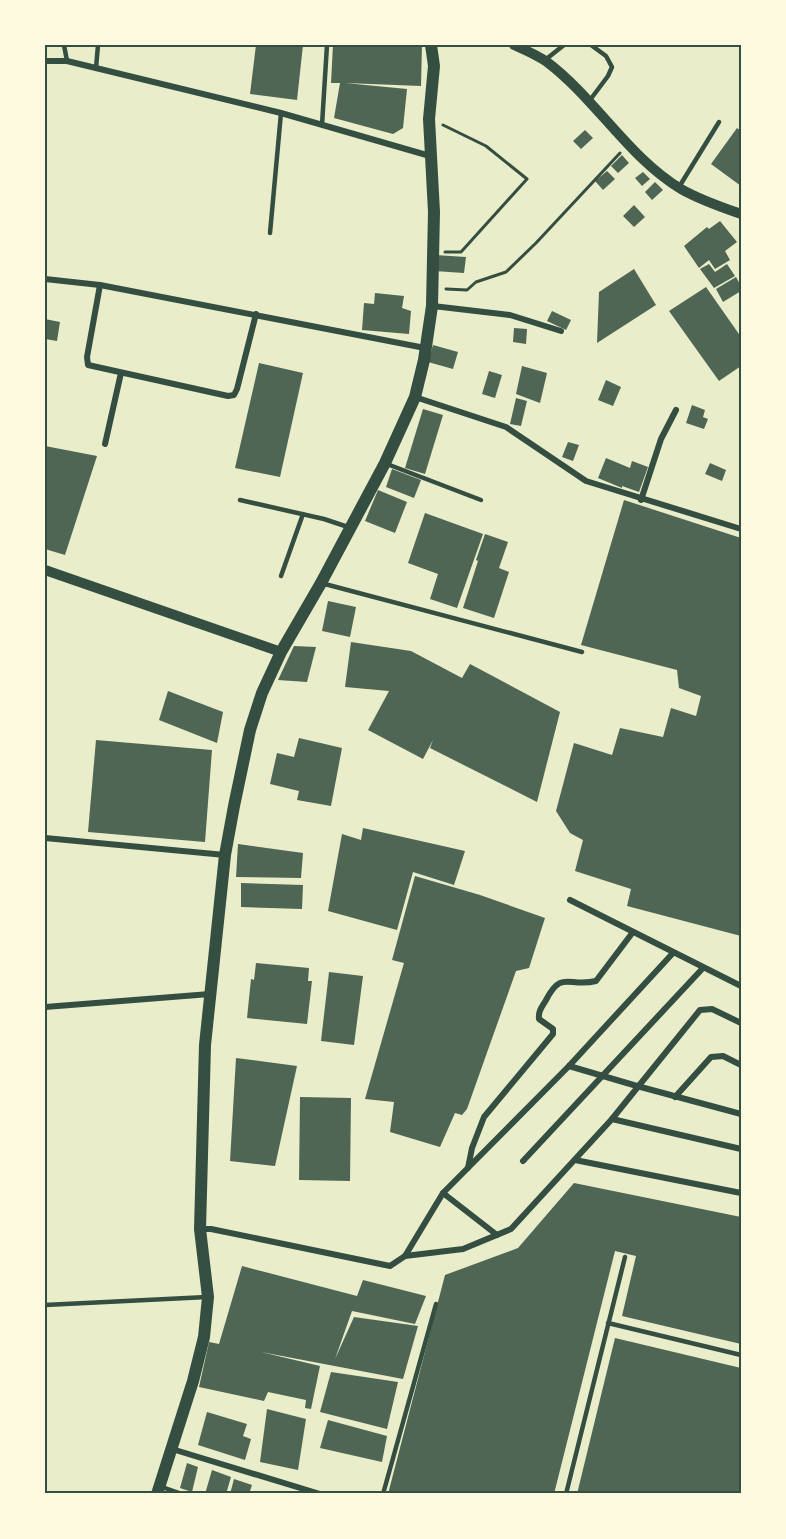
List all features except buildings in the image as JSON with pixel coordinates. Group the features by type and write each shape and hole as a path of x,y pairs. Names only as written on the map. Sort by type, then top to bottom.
{"main road":[{"path":"158,1490 199,1359 208,1297 200,1229 205,1045 225,855 250,730 262,693 281,652 385,463 415,397 426,348 432,306 434,252 429,119 434,66 431,45"}],"street":[{"path":"514,45 545,60 590,100 651,166 679,187 741,214"},
{"path":"45,61 67,61 281,113 430,156"},
{"path":"45,279 100,285 426,348"},
{"path":"100,285 87,362 90,367 228,396 234,394 256,314"},
{"path":"432,306 510,315 561,331"},
{"path":"105,444 121,374"},
{"path":"415,397 506,427 586,481 641,500 741,529"},
{"path":"641,500 661,439 676,410"},
{"path":"45,570 281,652"},
{"path":"45,837 225,855"},
{"path":"570,900 741,986"},
{"path":"468,1169 472,1148 484,1117 553,1034 553,1029 539,1019 539,1013 554,985 559,982 596,981 633,932"},
{"path":"200,1229 211,1229 390,1266 405,1256 443,1193 569,1065 673,953"},
{"path":"523,1161 703,968"},
{"path":"45,1007 210,994"},
{"path":"405,1256 463,1249 511,1229 612,1119 700,1010 712,1009 741,1023"},
{"path":"675,1097 711,1057 723,1056 741,1065"},
{"path":"569,1065 602,1077 741,1113"},
{"path":"612,1119 741,1149"},
{"path":"574,1160 741,1193"},
{"path":"443,1193 497,1235"},
{"path":"172,1449 320,1494"}],"lane":[{"path":"64,45 67,61"},
{"path":"96,68 98,45"},
{"path":"322,125 327,45"},
{"path":"545,60 564,45"},
{"path":"590,100 612,67 606,56 591,45"},
{"path":"270,233 281,113"},
{"path":"679,187 719,122"},
{"path":"385,463 481,500"},
{"path":"240,500 303,514 350,528"},
{"path":"280,576 303,514"},
{"path":"321,583 582,652"},
{"path":"566,1494 625,1257"},
{"path":"45,1305 208,1297"},
{"path":"383,1494 436,1304"},
{"path":"608,1323 741,1355"},
{"path":"158,1490 182,1494"}],"path":[{"path":"429,119 486,146 527,179 461,252 434,252"},
{"path":"432,287 467,291 476,282 506,272 536,243 628,143"}]}
